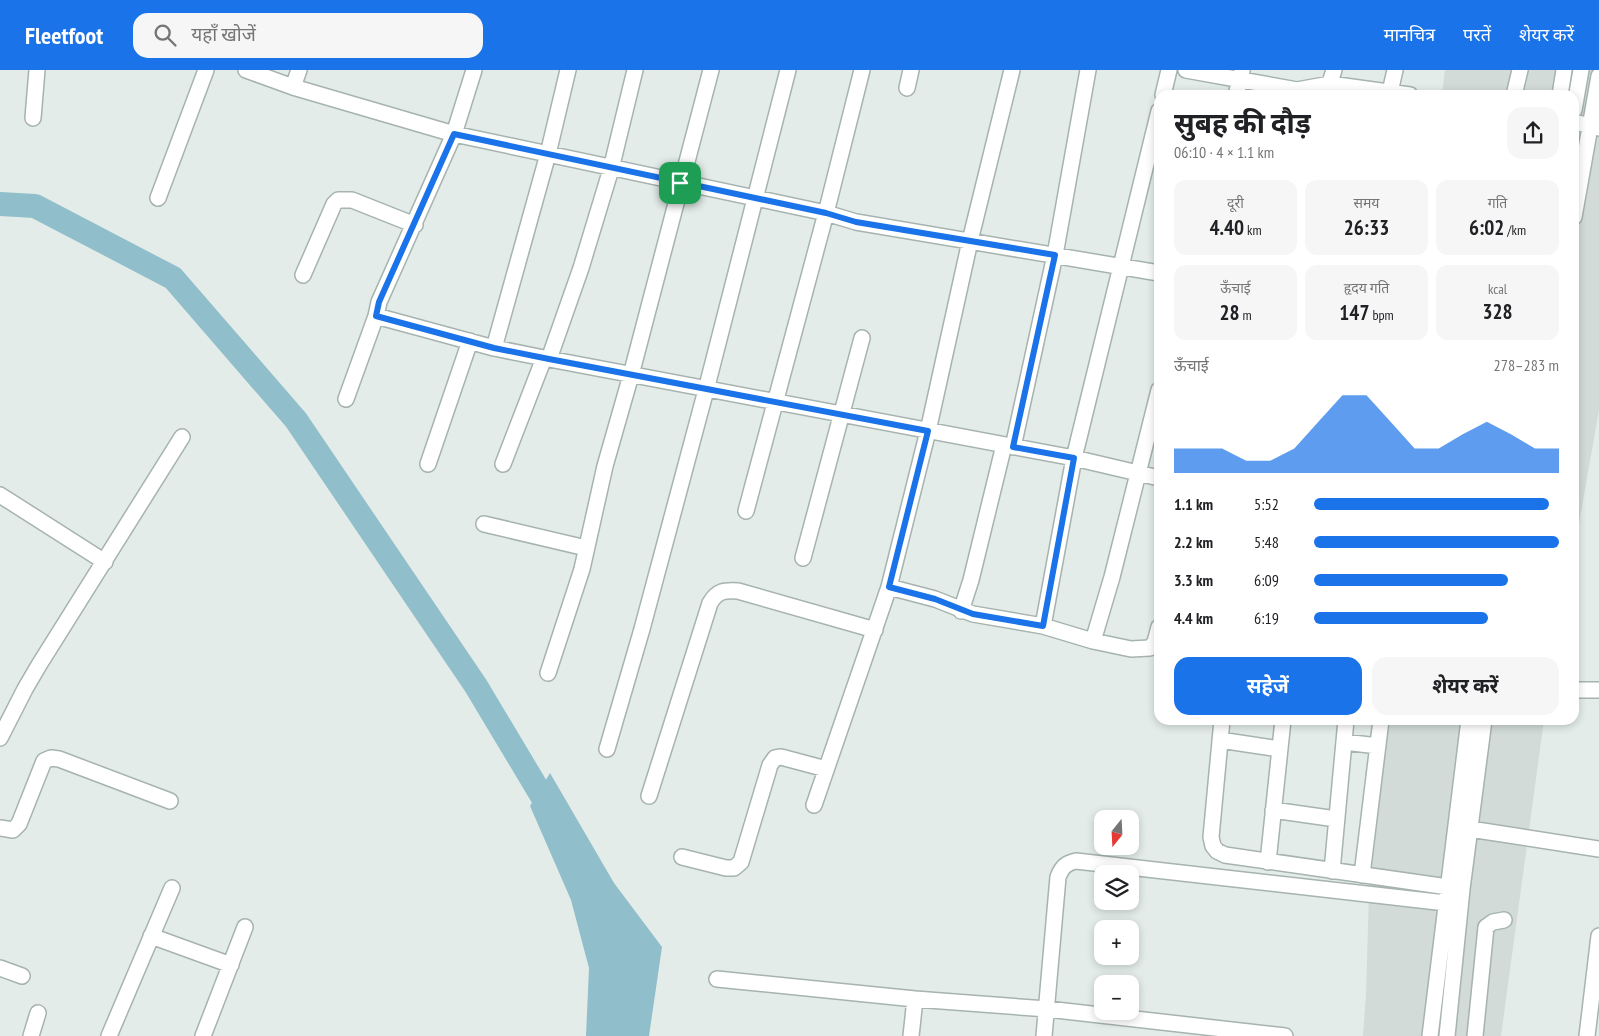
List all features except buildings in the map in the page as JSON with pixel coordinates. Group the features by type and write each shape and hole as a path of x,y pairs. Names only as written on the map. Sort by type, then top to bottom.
{"street":[{"path":"33,118 36,70"},
{"path":"158,198 206,70"},
{"path":"246,70 293,87 454,134 611,169 826,213 856,222 1154,272"},
{"path":"293,87 299,70"},
{"path":"346,399 376,316 379,302 454,134 474,70"},
{"path":"494,348 548,154 568,70"},
{"path":"503,464 547,358 581,268 611,169 635,70"},
{"path":"548,673 582,569 605,466 631,375 711,70"},
{"path":"607,749 642,629 706,390 788,70"},
{"path":"746,511 826,213 862,70"},
{"path":"906,88 912,70"},
{"path":"814,805 889,587 928,431 970,241 1012,70"},
{"path":"962,611 1008,446 1055,255 1088,70"},
{"path":"1164,90 1169,70"},
{"path":"1186,70 1241,75 1290,90"},
{"path":"1390,90 1395,70"},
{"path":"1515,90 1520,70"},
{"path":"1561,90 1564,70"},
{"path":"1578,90 1581,70"},
{"path":"1237,90 1241,75"},
{"path":"1579,196 1595,127 1599,76"},
{"path":"1304,90 1330,83 1377,90"},
{"path":"1579,123 1595,127"},
{"path":"1043,626 1074,458 1154,131"},
{"path":"303,275 334,204 338,200 352,200 415,225"},
{"path":"376,316 494,348 842,416 1074,458 1154,477"},
{"path":"803,558 862,338"},
{"path":"428,464 470,341"},
{"path":"1093,641 1112,577 1154,410"},
{"path":"0,738 25,689 182,437"},
{"path":"0,496 105,562"},
{"path":"484,524 586,548"},
{"path":"889,587 935,599 973,614 1043,626 1093,641 1131,649 1150,648 1154,643"},
{"path":"649,796 714,596 727,590 738,591 875,630"},
{"path":"1579,690 1599,690"},
{"path":"1222,725 1211,837 1213,846 1217,851 1225,855 1268,862 1455,888"},
{"path":"1268,862 1282,725"},
{"path":"1332,871 1346,725"},
{"path":"1362,875 1380,725"},
{"path":"1446,1036 1455,888 1469,725"},
{"path":"1430,1036 1446,903 1455,888 1470,829 1483,725"},
{"path":"1220,740 1280,749"},
{"path":"1344,742 1378,746"},
{"path":"682,857 726,868 734,868 741,862 770,765 775,758 781,757 826,769"},
{"path":"0,828 13,830 19,824 44,761 51,758 59,759 170,801"},
{"path":"1273,810 1336,819"},
{"path":"1470,829 1599,849"},
{"path":"1044,1036 1058,877 1061,869 1067,863 1076,861 1446,903"},
{"path":"109,1036 172,888"},
{"path":"1475,1036 1486,927 1493,922 1504,920"},
{"path":"203,1036 245,927"},
{"path":"151,936 231,965"},
{"path":"1587,1036 1595,1010 1599,936"},
{"path":"0,968 22,976"},
{"path":"717,979 915,999 1047,1009 1285,1036"},
{"path":"911,1036 915,999"},
{"path":"31,1036 38,1013"}],"shaded area":[{"path":"1445,70 1599,70 1599,410 1579,524 1579,90 1443,90"},
{"path":"1374,725 1543,725 1501,1036 1363,1036 1366,995"}],"water":[{"path":"550,773 614,883 662,947 649,1036 586,1036 589,968 571,900 530,806"}],"waterway":[{"path":"0,204 35,206 173,278 296,420 476,686 555,818"}],"route":[{"path":"454,134 680,183 826,213 856,222 1055,255 1013,447 1074,458 1043,626 973,614 935,599 889,587 928,431 494,348 376,316 379,302 454,134"}]}
